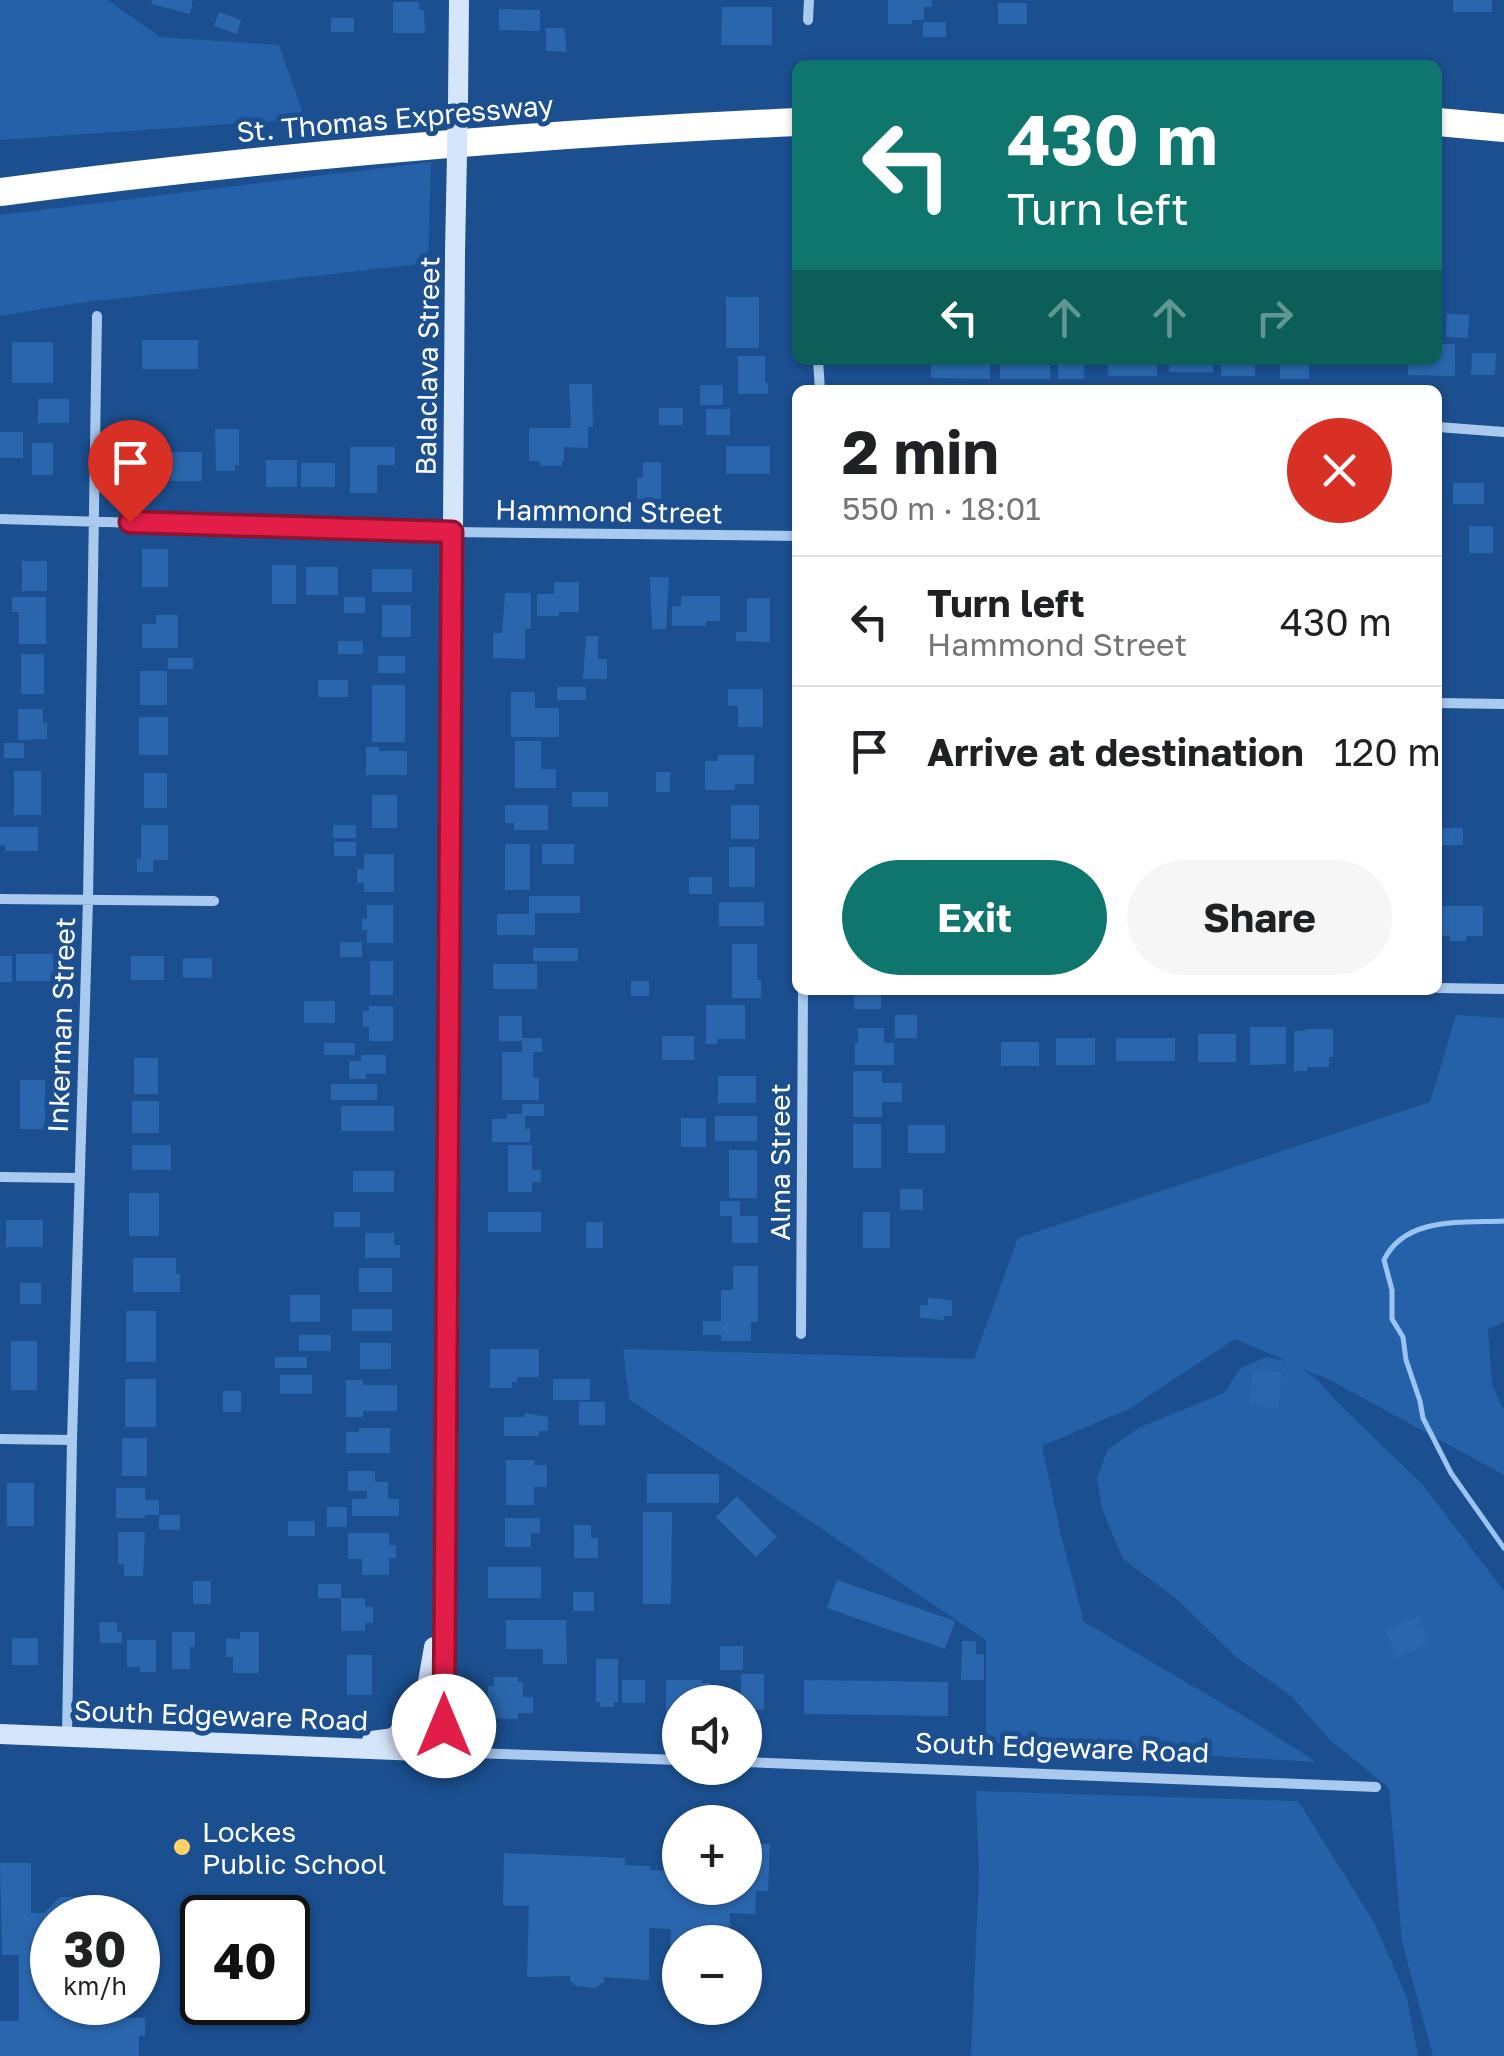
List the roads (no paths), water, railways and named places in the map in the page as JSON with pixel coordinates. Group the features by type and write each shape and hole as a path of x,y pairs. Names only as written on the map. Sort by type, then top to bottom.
{"highway":[{"name":"St. Thomas Expressway","path":"0,192 294,159 792,122"},
{"path":"1442,122 1504,128"}],"street":[{"name":"Balaclava Street","path":"444,1752 459,0"},
{"path":"808,20 809,0"},
{"name":"Inkerman Street","path":"67,1736 88,900 97,316"},
{"path":"1442,427 1504,432"},
{"name":"Hammond Street","path":"0,519 452,532 792,536"},
{"path":"1442,703 1504,704"},
{"path":"0,899 214,902"},
{"path":"1442,988 1504,989"},
{"name":"Alma Street","path":"800,1334 803,995"},
{"path":"0,1177 79,1178"},
{"path":"0,1438 72,1440"},
{"path":"320,1746 394,1738 424,1704 445,1576"},
{"name":"South Edgeware Road","path":"0,1734 662,1759"},
{"name":"South Edgeware Road","path":"762,1763 1376,1788"}],"waterway":[{"path":"1504,1221 1420,1229 1394,1246 1384,1260 1392,1290 1392,1319 1403,1337 1423,1418 1451,1473 1504,1548"}],"place":[{"name":"Lockes Public School","path":"182,1847"}]}
